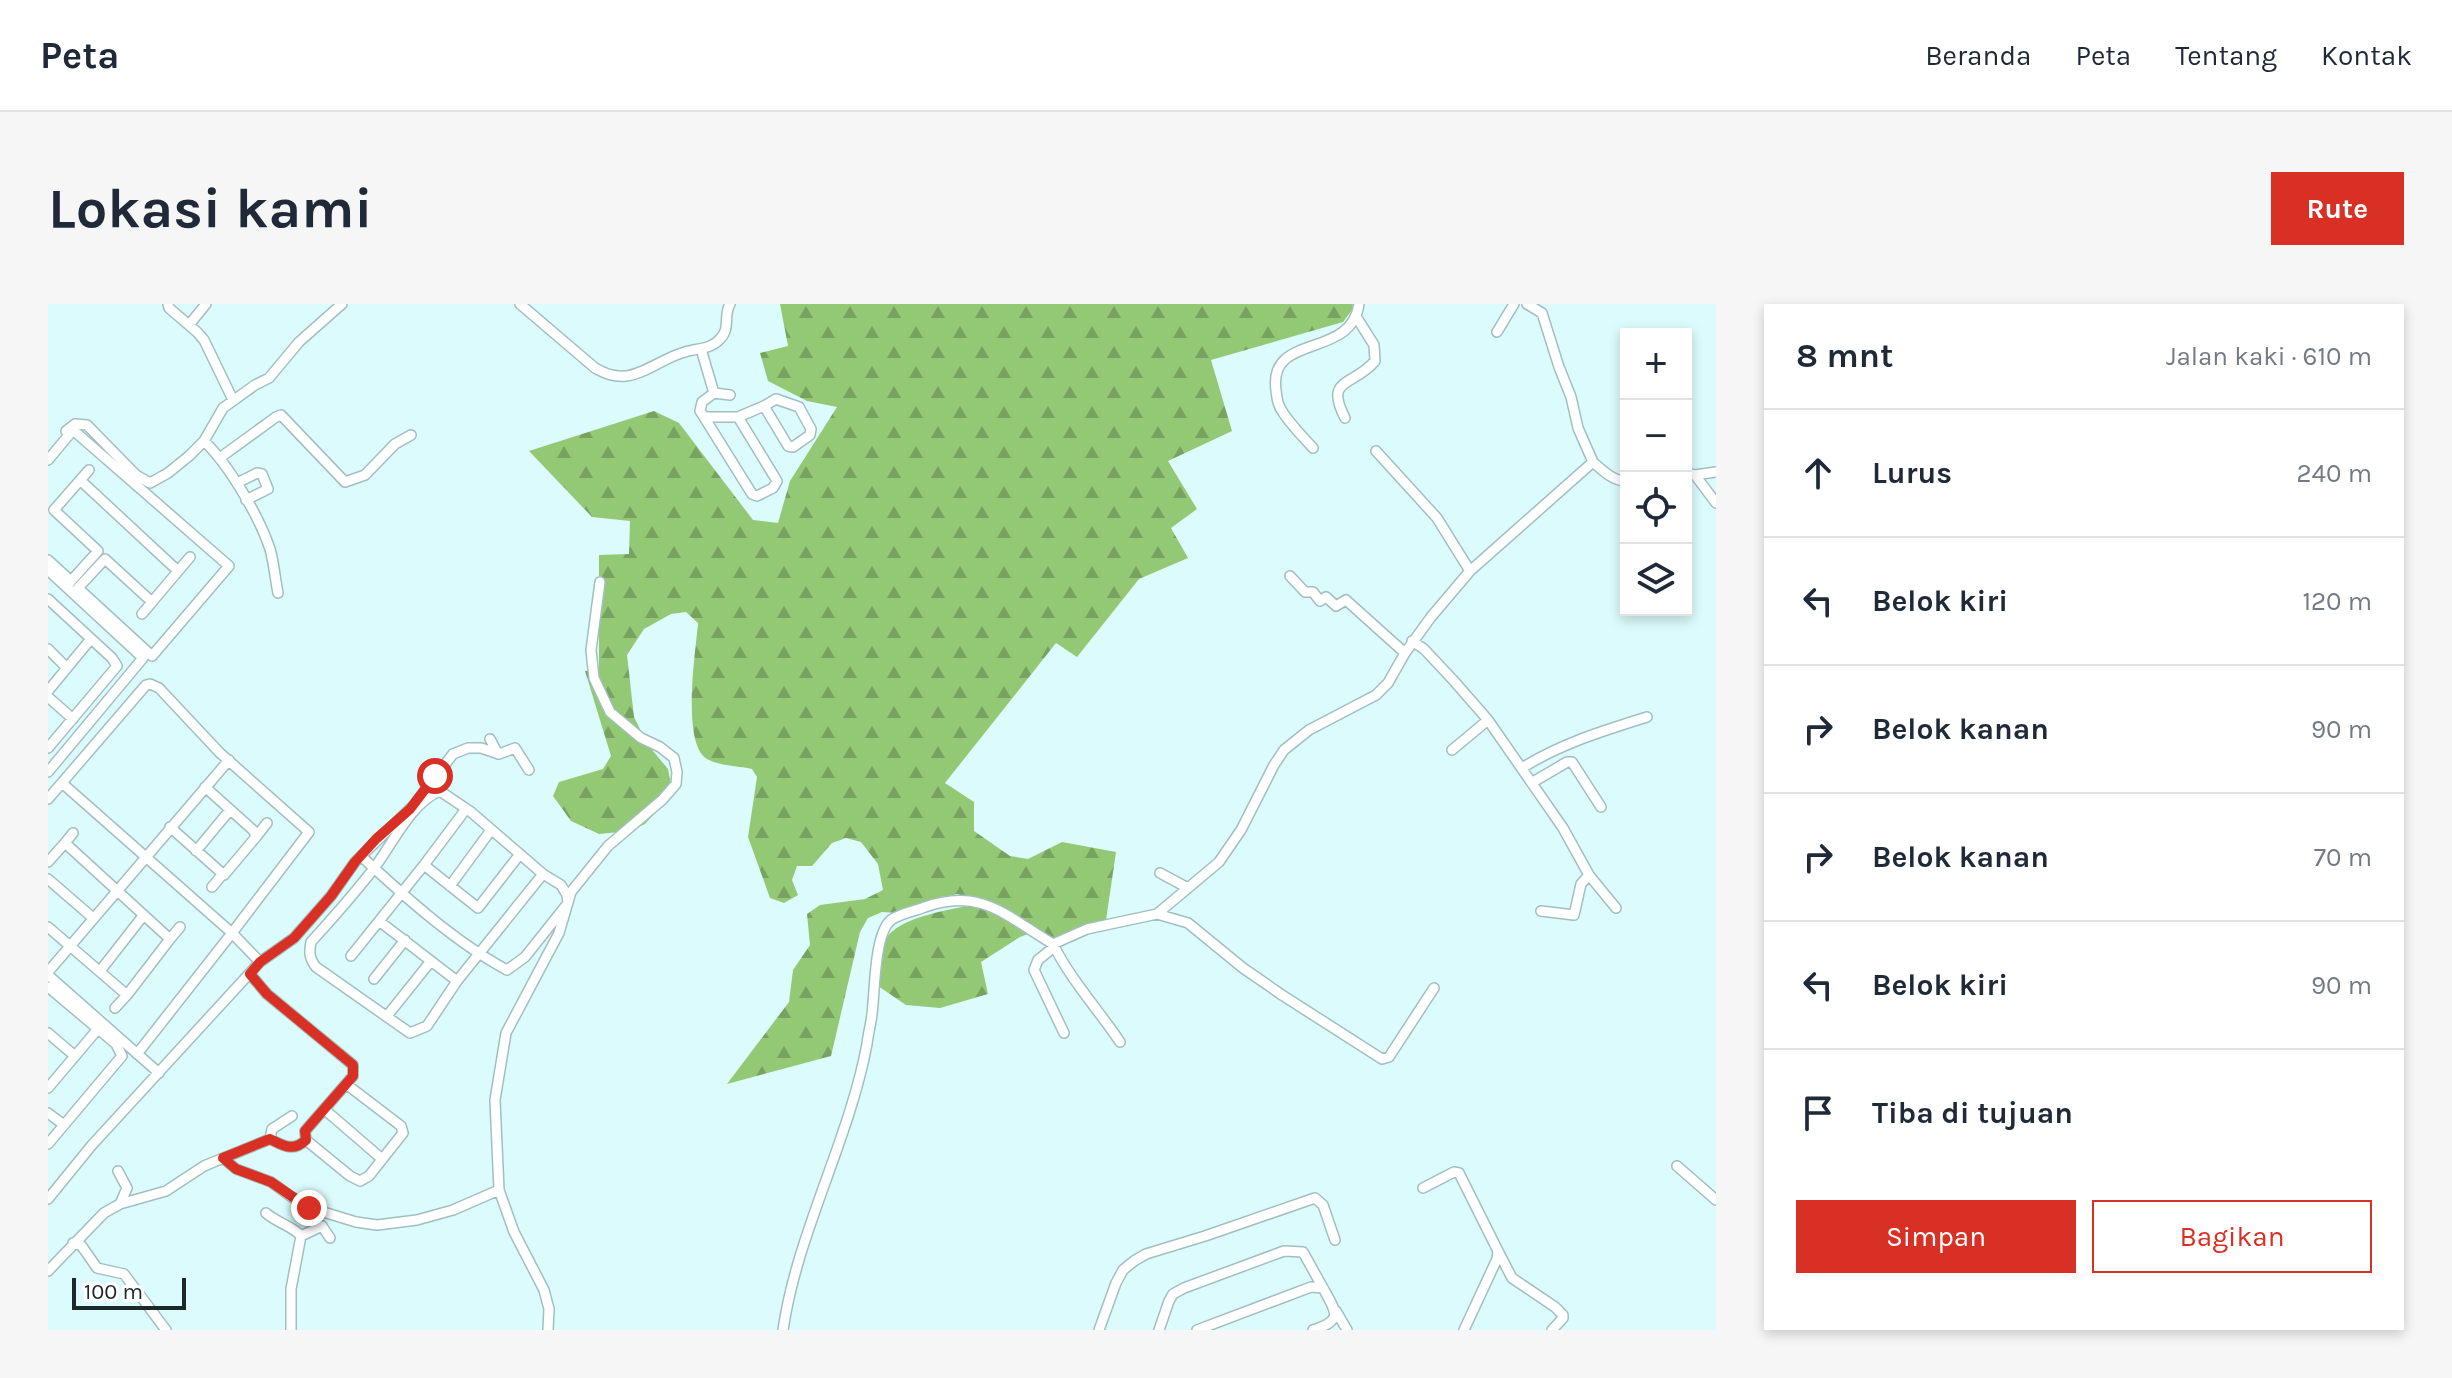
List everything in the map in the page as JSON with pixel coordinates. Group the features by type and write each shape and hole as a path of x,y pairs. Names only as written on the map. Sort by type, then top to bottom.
{"street":[{"path":"168,304 204,340 233,400"},
{"path":"189,325 206,304"},
{"path":"48,457 67,430 73,425 83,424 136,475 150,483 168,473 204,441 223,408 269,378 299,342 342,304"},
{"path":"520,304 595,368 608,375 634,375 685,351 718,342 728,327 726,313 730,304"},
{"path":"1313,448 1278,404 1274,378 1280,362 1295,352 1328,341 1348,329 1357,318 1359,304"},
{"path":"1497,332 1514,304"},
{"path":"1527,304 1545,308 1578,428 1593,462 1620,480"},
{"path":"1345,418 1336,397 1337,390 1368,370 1375,361 1374,345 1357,318"},
{"path":"701,349 714,393"},
{"path":"730,395 714,393 700,405 700,411 752,494 757,496 773,488 777,481 738,417"},
{"path":"704,417 738,417 776,399 796,405 811,429 810,435 793,447 788,446 764,406"},
{"path":"221,457 281,415 345,482 365,475 395,444 411,435"},
{"path":"48,457 73,430 229,566 152,656 48,560"},
{"path":"204,441 221,457 246,500 269,548 278,593"},
{"path":"1376,451 1437,518 1470,571"},
{"path":"1064,1033 1034,964 1054,945 1087,929 1157,914 1219,862 1241,830 1284,750 1309,730 1376,695 1388,683 1412,641 1470,571 1593,462"},
{"path":"89,470 51,514 152,602"},
{"path":"1692,474 1716,472"},
{"path":"237,483 257,473 262,474 268,489 246,500"},
{"path":"1692,476 1716,503"},
{"path":"80,480 178,571"},
{"path":"75,584 101,555"},
{"path":"142,614 190,557"},
{"path":"48,570 75,584 143,658 48,772"},
{"path":"1290,576 1305,592 1313,592 1320,601 1326,597 1336,606 1346,600 1405,653"},
{"path":"548,1330 549,1309 544,1290 510,1223 499,1190 495,1100 506,1033 559,933 571,892 579,879 608,846 662,800 676,784 677,772 674,758 641,738 610,712 594,678 591,650 600,582"},
{"path":"48,599 112,658 116,667 48,748"},
{"path":"73,719 48,694 90,640"},
{"path":"1412,641 1424,649 1488,720 1563,828 1589,875 1616,908"},
{"path":"48,649 67,668"},
{"path":"48,799 150,684 159,688 229,760 309,832 137,1054"},
{"path":"1522,768 1580,738 1647,717"},
{"path":"1452,750 1488,720"},
{"path":"490,739 498,754"},
{"path":"1561,746 1567,762"},
{"path":"48,1199 92,1145 260,962 294,938 376,839 410,809 453,754 468,748 481,748 498,754 516,748 529,770"},
{"path":"159,1073 48,973 229,760"},
{"path":"1533,782 1572,762 1601,807"},
{"path":"62,783 232,933 260,962"},
{"path":"205,787 254,831 256,837"},
{"path":"361,856 374,868 478,954 507,970 515,966 568,903 567,895 561,885 543,874 466,809 440,791 429,796 412,814 374,868 311,942 309,951 310,960 316,967 410,1033 427,1026 457,981 478,954 543,874"},
{"path":"351,956 466,809"},
{"path":"196,851 230,810"},
{"path":"212,887 267,823"},
{"path":"170,827 222,875"},
{"path":"450,886 491,830"},
{"path":"48,862 73,833"},
{"path":"65,843 170,939"},
{"path":"424,865 478,908 520,854"},
{"path":"1160,873 1188,888"},
{"path":"1541,911 1574,915 1581,884 1589,875"},
{"path":"48,879 93,918"},
{"path":"783,1330 806,1239 860,1083 872,1013 874,976 883,930 888,922 945,900 979,902 1002,912 1054,945 1074,980 1120,1042"},
{"path":"1157,914 1188,923 1243,968 1382,1059 1389,1057 1434,988"},
{"path":"100,971 143,916"},
{"path":"379,921 457,981"},
{"path":"48,927 127,995"},
{"path":"115,1008 180,927"},
{"path":"374,979 405,940"},
{"path":"387,1016 431,961"},
{"path":"250,974 267,994 353,1065 353,1076 324,1109 305,1131 306,1140 360,1181 369,1176 403,1133 401,1126 346,1084"},
{"path":"48,987 119,1046 122,1057 48,1144"},
{"path":"48,1088 97,1030"},
{"path":"48,1033 75,1056"},
{"path":"324,1109 382,1159"},
{"path":"48,1113 64,1125"},
{"path":"270,1139 272,1129 292,1116"},
{"path":"48,1271 98,1217 120,1204 166,1191 204,1166 270,1139 287,1148 297,1147 306,1140"},
{"path":"223,1158 236,1169 271,1182 304,1206 377,1225 417,1220 453,1210 499,1190"},
{"path":"1677,1166 1716,1200"},
{"path":"118,1171 127,1188 120,1204"},
{"path":"1423,1188 1454,1172 1459,1173 1512,1278 1563,1315 1552,1330"},
{"path":"1099,1330 1106,1306 1123,1270 1146,1254 1315,1198 1323,1205 1335,1240"},
{"path":"266,1213 301,1236"},
{"path":"301,1236 322,1226 330,1238"},
{"path":"291,1330 291,1289 301,1236"},
{"path":"73,1243 81,1245 97,1268 124,1274 166,1330"},
{"path":"1159,1330 1173,1294 1284,1251 1303,1252 1347,1330"},
{"path":"1464,1330 1498,1251"},
{"path":"1197,1330 1311,1287 1323,1288"},
{"path":"1313,1330 1331,1323 1336,1318 1336,1311"}],"green space":[{"path":"780,304 1353,304 1343,322 1211,360 1232,431 1168,461 1197,509 1171,528 1188,558 1139,579 1077,657 1056,643 945,783 974,802 974,831 1010,856 1028,859 1062,842 1116,852 1105,927 1052,942 1033,932 1020,937 981,962 988,994 940,1008 906,1005 878,986 884,943 890,933 914,920 984,902 957,894 897,913 882,912 868,918 860,932 831,1056 727,1084 789,1002 793,970 810,945 807,914 820,905 865,899 883,890 878,864 861,842 846,838 832,843 812,866 797,866 792,880 798,895 784,903 770,898 748,837 757,777 752,769 709,760 700,752 695,737 692,697 698,623 686,612 671,614 644,629 627,655 634,717 648,745 668,769 671,785 666,800 645,824 630,831 599,834 571,821 553,796 559,782 603,769 611,756 585,671 599,670 599,555 629,554 630,521 592,517 529,451 654,411 679,423 753,520 778,523 790,481 837,407 807,401 768,381 760,353 788,346"}],"route":[{"path":"309,1208 271,1182 236,1169 223,1158 270,1139 287,1148 302,1144 306,1140 305,1131 353,1076 353,1065 267,994 250,974 260,962 294,938 331,896 355,862 410,809 435,776"}]}
